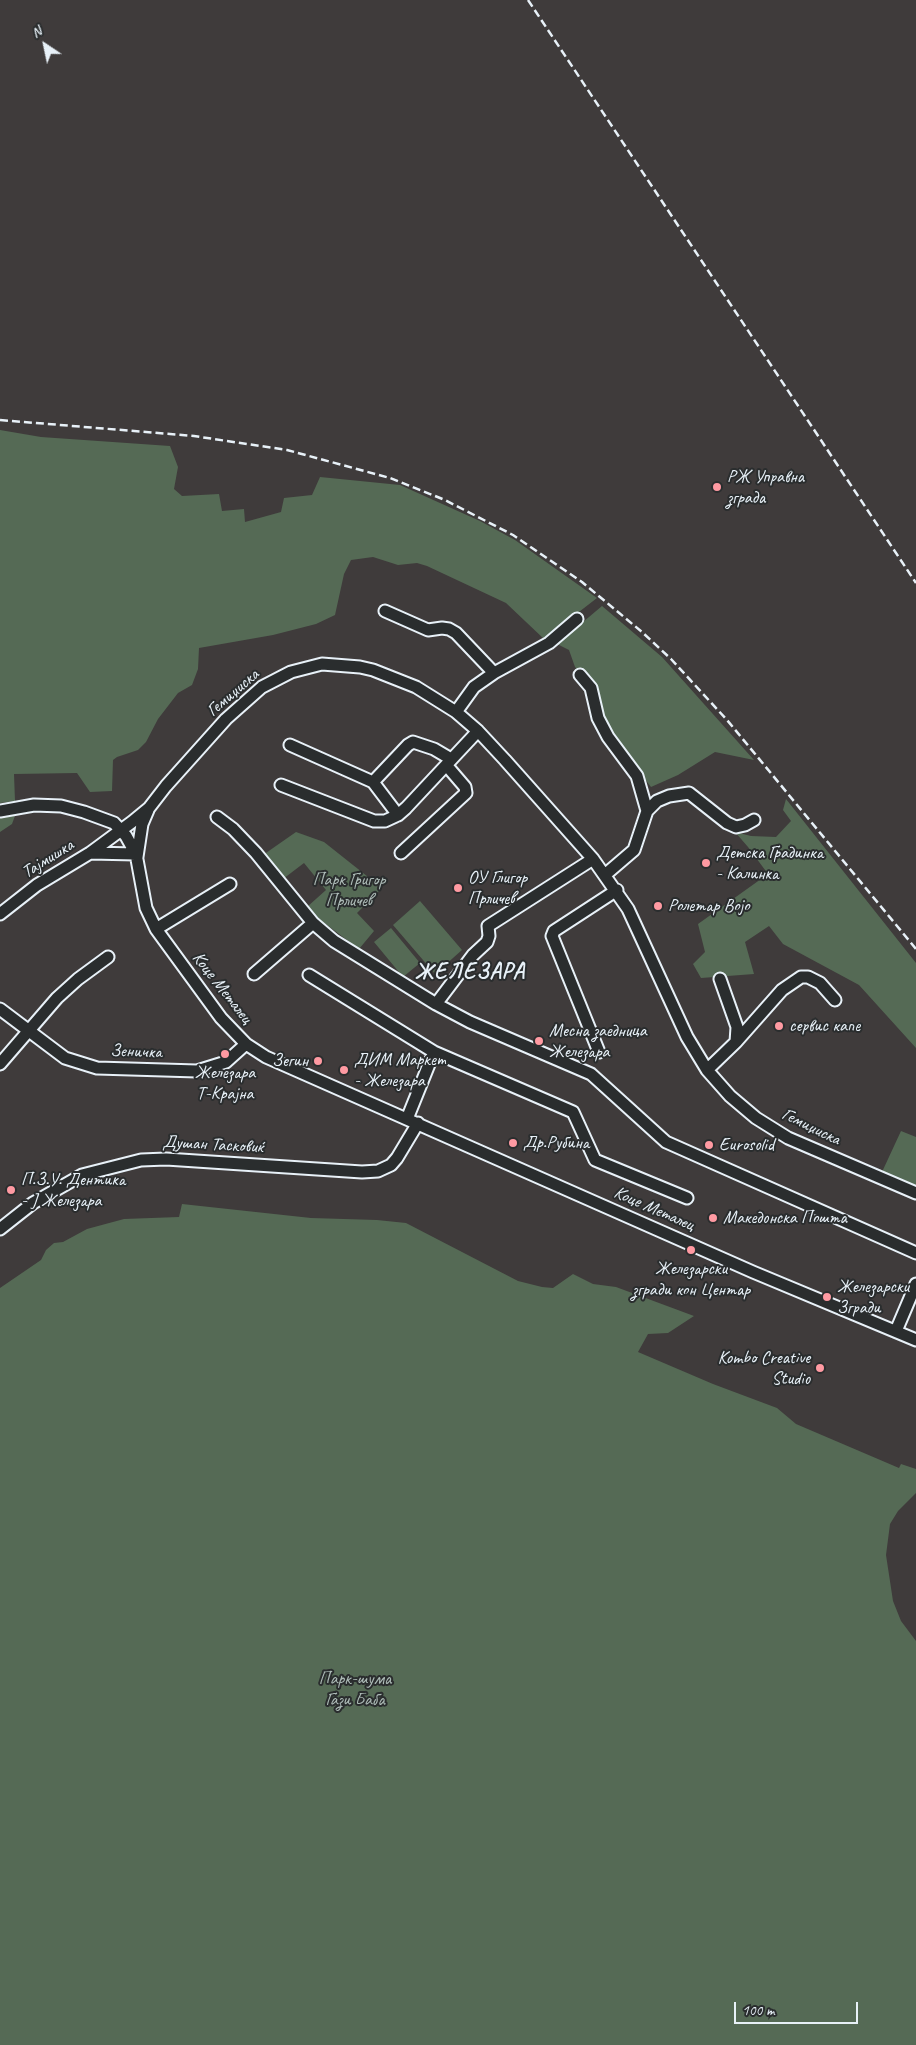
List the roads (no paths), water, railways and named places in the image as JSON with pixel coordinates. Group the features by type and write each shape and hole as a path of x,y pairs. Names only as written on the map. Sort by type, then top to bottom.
{"street":[{"path":"385,611 428,630 449,629 456,633 494,673"},
{"path":"456,712 474,687 494,673 549,643 577,619"},
{"name":"Гемиџиска","path":"122,830 149,808 166,786 244,701 290,672 322,664 360,667 380,672 416,687 456,712 478,731 606,874 638,928 679,1022 707,1070 739,1105 788,1138 916,1193"},
{"path":"580,675 591,688 598,718 608,737 637,776 647,811"},
{"path":"280,785 374,821 385,821 398,815 478,731"},
{"path":"373,782 413,742 434,749 449,762 465,787 466,793 401,853"},
{"path":"290,745 373,782 398,815"},
{"path":"606,874 634,850 647,811 657,802 669,796 682,793 689,794 736,827 746,825 754,820"},
{"path":"0,810 34,805 61,806 114,822 122,830"},
{"name":"Коце Металец","path":"149,808 142,824 136,855 146,908 156,929 211,1006 246,1044 266,1057 752,1272 916,1340"},
{"path":"216,818 233,829 256,853 313,923 334,941 436,1004 470,1022 591,1074 666,1142 916,1253"},
{"name":"Коце Металец","path":"122,830 136,855"},
{"name":"Тајмишка","path":"0,914 37,885 90,853 122,830"},
{"name":"Тајмишка","path":"90,853 136,855"},
{"path":"436,1004 473,954 487,942 489,936 488,926 593,858"},
{"path":"156,929 230,884"},
{"path":"599,1052 552,936 554,930 617,890"},
{"path":"254,974 313,923"},
{"path":"0,1064 57,998 78,979 108,957"},
{"name":"Коце Металец","path":"309,975 434,1052 573,1112 595,1160 687,1198"},
{"path":"707,1070 736,1042 782,990 801,977 808,977 820,983 835,1000"},
{"path":"720,979 737,1026 736,1042"},
{"name":"Зеничка","path":"0,1009 64,1058 97,1068 197,1071 226,1062 246,1044"},
{"path":"412,1121 434,1052"},
{"name":"Душан Тасковиќ","path":"0,1229 34,1203 82,1175 141,1160 166,1159 353,1172 378,1171 392,1165 397,1158 412,1121"},
{"path":"896,1331 916,1284"}],"railway":[{"path":"528,0 916,583"},
{"path":"0,420 194,436 287,450 390,478 445,500 513,535 582,582 671,659 727,720 916,949"}],"place":[{"name":"РЖ Управна зграда","path":"717,487"},
{"name":"Детска Градинка - Калинка","path":"706,863"},
{"name":"ОУ Глигор Прличев","path":"458,888"},
{"name":"Ролетар Војо","path":"658,906"},
{"name":"сервис капе","path":"779,1026"},
{"name":"Месна заедница Железара","path":"539,1041"},
{"name":"Железара Т-Крајна","path":"225,1054"},
{"name":"Зегин","path":"318,1061"},
{"name":"ДИМ Маркет - Железара","path":"344,1070"},
{"name":"Др.Рубина","path":"513,1143"},
{"name":"Eurosolid","path":"709,1145"},
{"name":"П.З.У. Дентика - Ј Железара","path":"11,1190"},
{"name":"Македонска Пошта","path":"713,1218"},
{"name":"Железарски згради кон Центар","path":"691,1250"},
{"name":"Железарски Згради","path":"827,1297"},
{"name":"Kombo Creative Studio","path":"820,1368"}],"district":[{"name":"ЖЕЛЕЗАРА","path":"470,972"}],"park label":[{"name":"Парк Григор Прличев","path":"349,890"},
{"name":"Парк-шума Гази Баба","path":"355,1689"}]}
